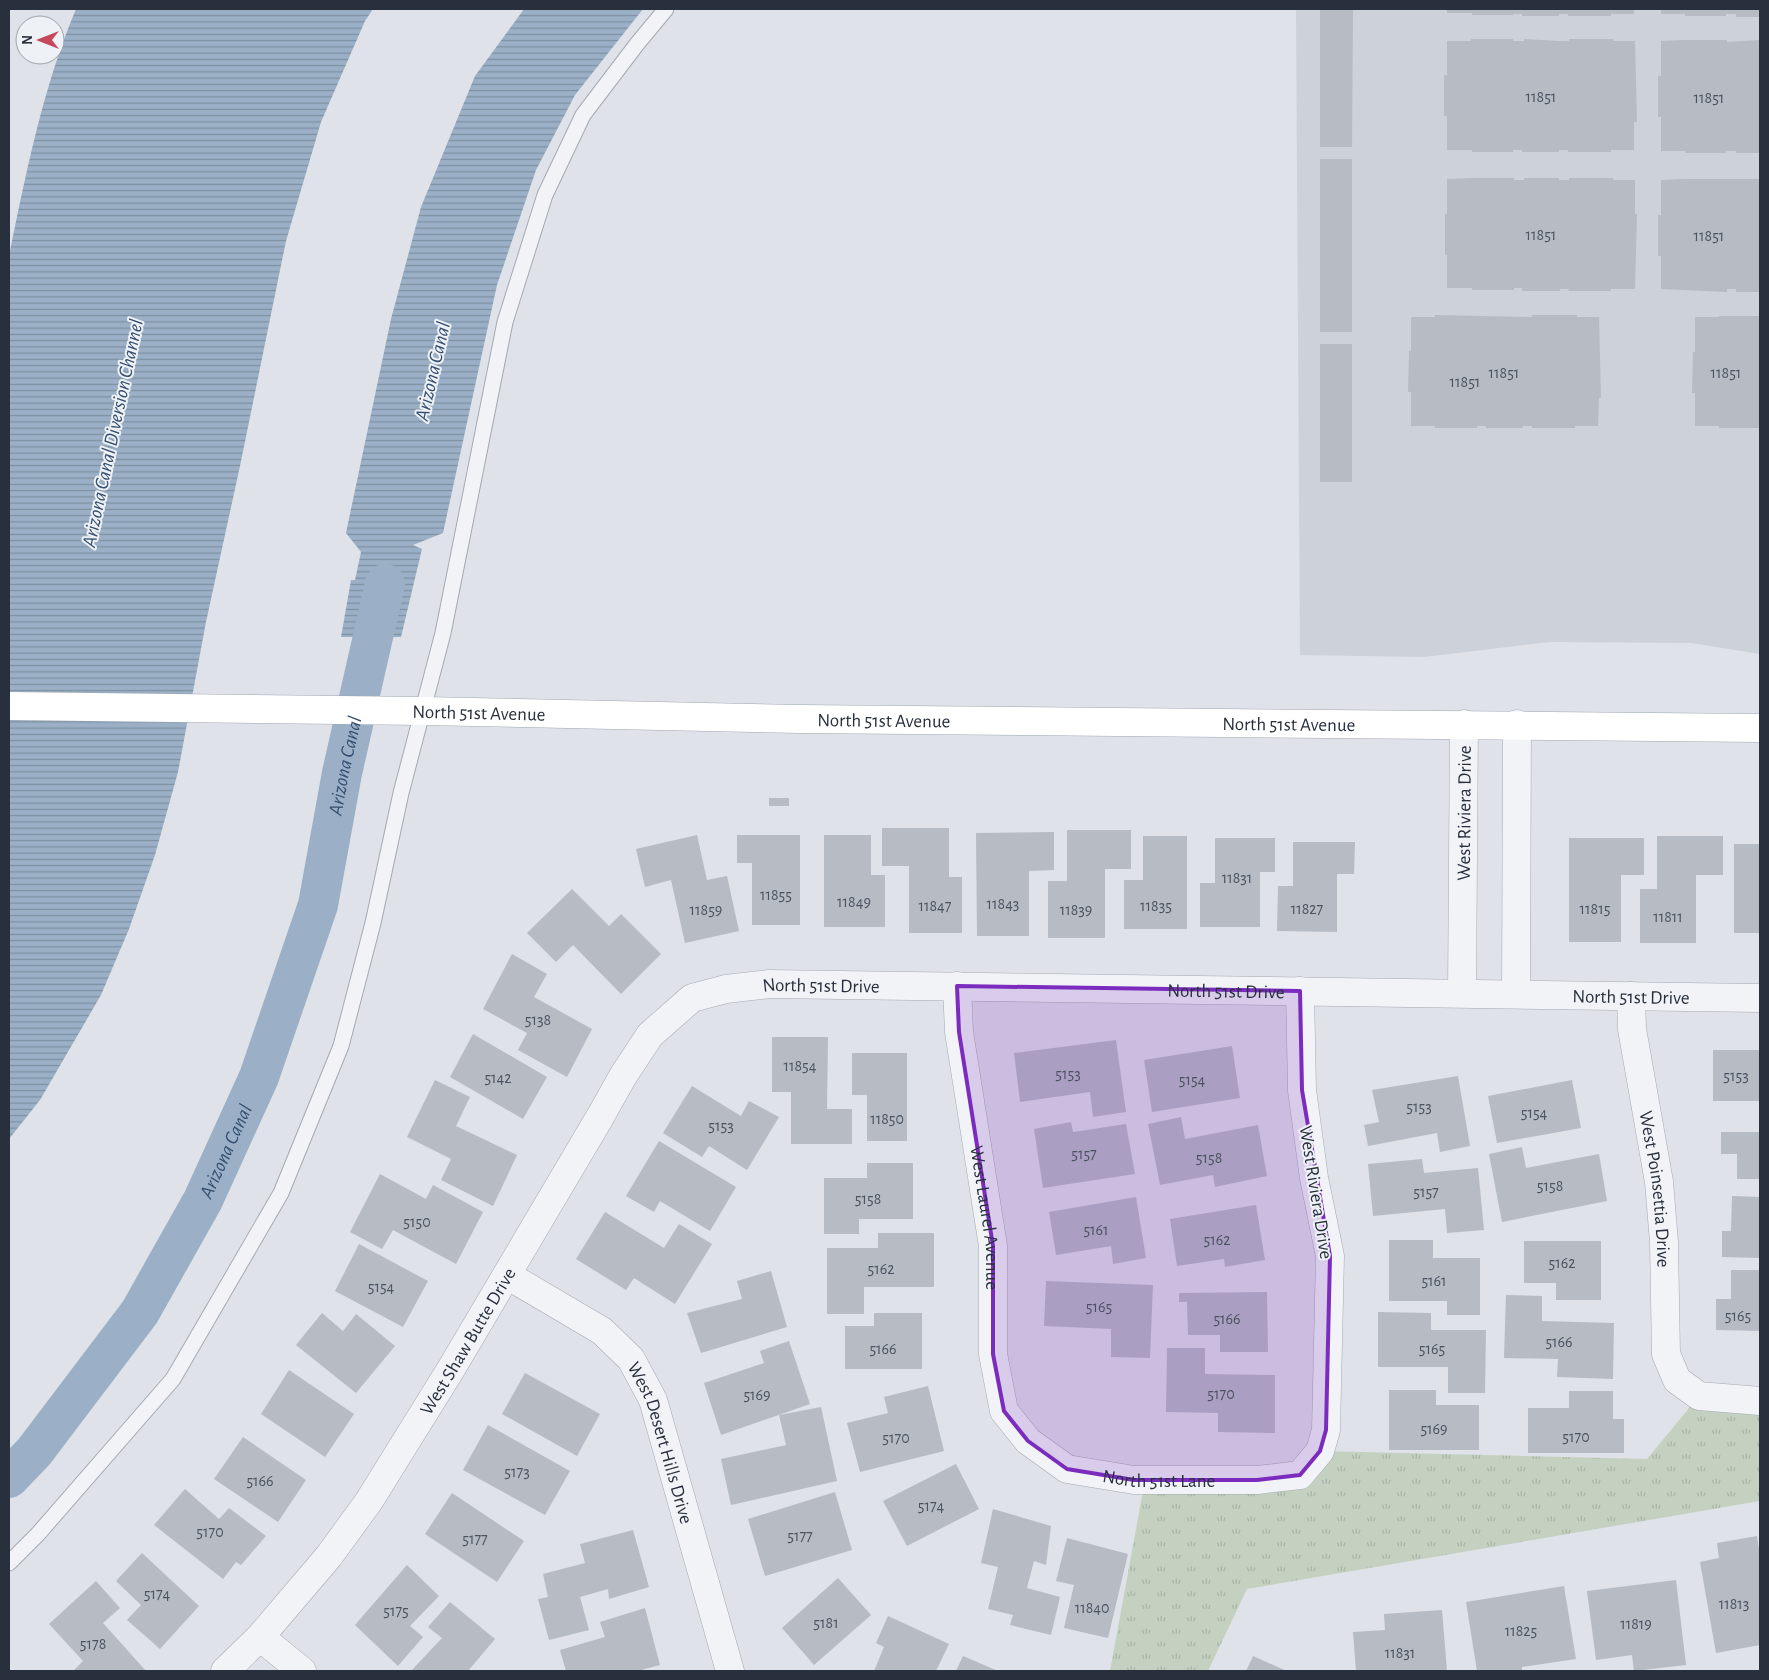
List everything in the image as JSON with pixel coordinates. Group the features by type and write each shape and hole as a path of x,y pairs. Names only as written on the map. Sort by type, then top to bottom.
{"main road":[{"name":"North 51st Avenue","path":"9,706 423,711 800,719 1517,724 1760,728"}],"street":[{"name":"West Riviera Drive","path":"1462,993 1464,724"},
{"path":"1516,994 1517,724"},
{"name":"North 51st Drive","path":"692,998 726,989 769,984 1760,998"},
{"name":"West Laurel Avenue","path":"957,986 959,1032 993,1246 992,1354 1004,1411 1028,1440"},
{"name":"West Riviera Drive","path":"1300,991 1302,1090 1314,1178 1330,1256 1326,1430 1320,1451 1300,1475"},
{"name":"West Poinsettia Drive","path":"1631,996 1632,1029 1659,1182 1664,1242 1666,1354 1678,1380 1699,1396 1760,1401"},
{"name":"West Shaw Butte Drive","path":"225,1671 260,1637 329,1556 369,1501 451,1369 628,1068 650,1035 692,998"},
{"name":"West Desert Hills Drive","path":"507,1275 602,1331 631,1359 653,1400 730,1671"},
{"name":"North 51st Lane","path":"1028,1440 1067,1469 1134,1480 1257,1480 1300,1475"},
{"path":"260,1637 302,1671"}],"lane":[{"path":"9,1563 38,1534 173,1379 281,1194 341,1046 373,923 402,792 443,633 505,322 545,195 583,115 666,9"}],"highlighted area":[{"path":"957,986 1300,991 1302,1090 1330,1256 1326,1430 1320,1451 1300,1475 1257,1480 1134,1480 1067,1469 1028,1441 1004,1411 993,1354 993,1246 959,1032"}],"shaded area":[{"path":"1296,9 1760,9 1760,654 1691,643 1549,642 1424,657 1300,655"}],"green space":[{"path":"1699,1396 1760,1401 1760,1501 1247,1589 1208,1671 1110,1671 1145,1480 1257,1480 1320,1451 1647,1459"}],"water":[{"name":"Arizona Canal Diversion Channel","path":"76,9 373,9 365,21 321,122 286,241 206,622 178,772 155,855 129,929 101,995 40,1100 9,1139 9,256 36,131 54,69 55,65 65,65 65,36"},
{"path":"524,9 643,9 575,95 536,170 497,285 443,533 413,545 422,549 401,637 341,637 351,580 355,580 361,552 346,533 391,319 421,207 475,76"}],"building":[{"path":"1320,9 1353,9 1352,147 1320,147"},
{"path":"1447,9 1634,9 1634,14 1611,14 1611,16 1568,16 1568,14 1559,14 1559,16 1522,16 1522,14 1472,15 1472,13 1447,13"},
{"path":"1661,9 1760,9 1760,17 1736,17 1736,14 1726,14 1726,16 1685,16 1685,14 1661,14"},
{"path":"1471,39 1569,41 1569,39 1613,39 1613,41 1635,41 1637,122 1634,122 1634,150 1611,150 1611,152 1568,152 1568,150 1559,150 1559,152 1522,152 1522,150 1513,150 1513,152 1472,152 1472,150 1447,150 1447,116 1444,116 1444,75 1447,75 1447,41 1471,41"},
{"path":"1727,40 1727,42 1760,40 1760,153 1726,151 1726,153 1685,153 1685,151 1661,151 1661,117 1658,117 1658,76 1661,76 1661,41"},
{"path":"1320,159 1352,159 1352,332 1320,332"},
{"path":"1514,178 1514,180 1524,180 1524,178 1559,178 1559,180 1569,180 1569,178 1613,178 1613,180 1635,180 1635,214 1637,214 1635,289 1611,289 1611,291 1568,291 1569,289 1560,289 1560,291 1522,291 1522,288 1514,288 1514,290 1472,290 1472,288 1447,288 1445,214 1447,214 1447,179"},
{"path":"1760,179 1760,292 1736,292 1736,289 1727,289 1727,292 1661,289 1661,256 1658,256 1658,215 1661,215 1661,180"},
{"path":"1435,315 1532,317 1532,315 1577,315 1577,317 1599,317 1601,398 1599,398 1598,426 1575,426 1575,428 1532,428 1532,426 1523,426 1523,428 1486,428 1486,426 1477,426 1477,428 1435,428 1435,426 1411,426 1411,392 1408,392 1411,317 1435,317"},
{"path":"1760,316 1760,428 1695,426 1695,393 1692,393 1695,317"},
{"path":"1320,344 1352,344 1352,482 1320,482"},
{"path":"769,798 789,798 789,806 769,806"},
{"path":"882,828 949,828 949,877 962,877 962,933 909,933 909,866 882,866"},
{"path":"1067,830 1131,830 1131,869 1105,869 1105,938 1048,938 1048,881 1067,881"},
{"path":"1054,832 1054,870 1029,871 1029,936 977,936 976,833"},
{"path":"697,835 707,880 727,876 739,931 685,943 671,880 645,887 636,849"},
{"path":"737,835 800,835 800,925 752,925 752,863 737,863"},
{"path":"824,835 871,835 871,875 885,875 885,927 824,927"},
{"path":"1143,836 1187,836 1187,929 1124,929 1124,880 1143,880"},
{"path":"1657,836 1723,836 1723,875 1696,875 1696,943 1640,943 1640,889 1657,889"},
{"path":"1215,838 1275,838 1275,872 1260,872 1260,927 1200,927 1200,883 1215,883"},
{"path":"1569,838 1644,838 1644,875 1621,875 1621,942 1569,942"},
{"path":"1293,842 1355,842 1354,874 1337,874 1337,932 1277,931 1278,886 1293,886"},
{"path":"1734,844 1760,844 1760,933 1734,933"},
{"path":"572,889 609,926 621,914 661,954 621,994 573,945 556,962 527,933"},
{"path":"512,954 547,974 534,997 592,1029 567,1077 518,1050 527,1033 483,1009"},
{"path":"473,1034 547,1077 523,1119 450,1077"},
{"path":"772,1037 828,1037 827,1109 852,1109 852,1144 791,1144 791,1092 772,1092"},
{"path":"1116,1040 1126,1112 1093,1117 1090,1092 1020,1102 1014,1053"},
{"path":"1232,1046 1240,1098 1152,1112 1144,1060"},
{"path":"1713,1050 1760,1050 1760,1101 1713,1101"},
{"path":"852,1053 907,1053 907,1141 867,1141 867,1095 852,1095"},
{"path":"1458,1076 1470,1146 1440,1152 1437,1133 1368,1146 1364,1125 1379,1122 1372,1090"},
{"path":"435,1080 470,1097 456,1126 517,1155 493,1206 441,1180 451,1159 407,1137"},
{"path":"1572,1080 1581,1128 1497,1143 1488,1096"},
{"path":"692,1086 741,1116 749,1101 779,1117 747,1170 709,1146 702,1157 663,1133"},
{"path":"1181,1117 1185,1139 1258,1125 1267,1176 1215,1187 1213,1175 1160,1185 1148,1124"},
{"path":"1071,1122 1073,1132 1126,1124 1135,1174 1043,1188 1034,1129"},
{"path":"1721,1132 1760,1132 1760,1179 1737,1179 1737,1154 1721,1154"},
{"path":"659,1141 736,1187 710,1231 660,1201 654,1212 626,1196"},
{"path":"1522,1147 1526,1168 1599,1154 1607,1201 1502,1222 1489,1154"},
{"path":"1422,1159 1424,1173 1478,1168 1484,1230 1447,1233 1445,1209 1373,1216 1368,1164"},
{"path":"867,1163 913,1163 913,1219 859,1219 859,1234 824,1234 824,1178 867,1178"},
{"path":"380,1174 426,1199 433,1185 483,1212 456,1264 393,1230 382,1249 350,1232"},
{"path":"1732,1196 1760,1197 1760,1258 1722,1257 1722,1231 1731,1231"},
{"path":"1136,1197 1146,1258 1113,1264 1111,1246 1056,1255 1049,1212"},
{"path":"1256,1205 1265,1260 1225,1267 1224,1259 1177,1266 1170,1219"},
{"path":"605,1212 664,1248 679,1224 712,1244 675,1304 634,1278 626,1290 576,1259"},
{"path":"878,1233 934,1233 934,1287 864,1287 864,1314 827,1314 827,1248 878,1248"},
{"path":"1389,1240 1433,1240 1433,1258 1480,1258 1480,1315 1447,1315 1447,1301 1389,1301"},
{"path":"1524,1241 1601,1241 1601,1300 1556,1300 1556,1283 1524,1283"},
{"path":"359,1244 428,1281 403,1327 335,1291"},
{"path":"1731,1270 1760,1270 1760,1331 1716,1330 1716,1299 1731,1299"},
{"path":"771,1271 787,1327 701,1353 687,1313 742,1299 737,1281"},
{"path":"1046,1281 1153,1285 1150,1358 1111,1357 1111,1329 1044,1326"},
{"path":"1267,1292 1268,1352 1220,1352 1220,1335 1188,1335 1187,1302 1179,1302 1179,1293"},
{"path":"1506,1295 1542,1296 1542,1321 1614,1323 1613,1379 1557,1377 1558,1359 1504,1358"},
{"path":"1378,1312 1431,1313 1431,1330 1486,1330 1485,1393 1448,1393 1448,1367 1378,1367"},
{"path":"322,1313 343,1331 356,1314 395,1346 356,1393 296,1345"},
{"path":"874,1313 922,1313 922,1369 845,1369 845,1326 874,1326"},
{"path":"789,1341 810,1404 721,1435 704,1383 764,1363 760,1351"},
{"path":"1167,1348 1205,1348 1205,1374 1275,1375 1275,1433 1218,1432 1218,1413 1166,1412"},
{"path":"289,1370 354,1414 325,1457 261,1414"},
{"path":"525,1373 600,1414 577,1456 502,1414"},
{"path":"928,1386 944,1451 860,1472 847,1423 888,1413 884,1397"},
{"path":"1389,1390 1436,1390 1436,1405 1479,1405 1479,1450 1389,1450"},
{"path":"1569,1391 1613,1391 1613,1419 1624,1419 1624,1453 1528,1453 1528,1408 1569,1408"},
{"path":"821,1407 837,1481 731,1505 721,1459 786,1445 779,1415"},
{"path":"488,1425 570,1471 545,1515 463,1470"},
{"path":"243,1437 306,1480 278,1522 214,1479"},
{"path":"956,1464 979,1509 907,1546 883,1501"},
{"path":"185,1489 219,1519 229,1508 266,1536 241,1565 236,1562 223,1579 154,1525"},
{"path":"835,1492 852,1550 765,1576 748,1519"},
{"path":"452,1493 524,1541 497,1582 425,1534"},
{"path":"993,1509 1051,1526 1046,1565 1034,1561 1027,1588 1060,1597 1051,1635 1010,1625 1013,1615 988,1609 998,1567 981,1563"},
{"path":"633,1530 649,1587 609,1599 608,1589 580,1597 589,1630 549,1640 538,1599 548,1597 543,1574 585,1563 580,1544"},
{"path":"1757,1536 1760,1555 1760,1645 1716,1653 1700,1562 1719,1558 1717,1543"},
{"path":"1067,1538 1128,1554 1108,1638 1064,1628 1074,1585 1056,1581"},
{"path":"142,1553 199,1606 160,1649 127,1620 141,1605 116,1581"},
{"path":"407,1565 439,1596 410,1626 423,1637 398,1666 355,1625"},
{"path":"838,1578 871,1615 814,1665 782,1628"},
{"path":"1676,1580 1686,1665 1634,1671 1632,1655 1596,1660 1587,1591"},
{"path":"96,1581 120,1608 103,1623 146,1671 73,1671 83,1661 49,1624"},
{"path":"1564,1586 1576,1659 1522,1667 1522,1671 1477,1671 1466,1602"},
{"path":"450,1602 495,1639 468,1671 411,1671 442,1638 428,1627"},
{"path":"645,1608 660,1665 637,1671 566,1671 560,1650 605,1637 600,1622"},
{"path":"1442,1610 1447,1671 1356,1671 1353,1632 1385,1630 1384,1614"},
{"path":"888,1616 949,1644 936,1671 874,1671 884,1647 876,1643"},
{"path":"963,1656 998,1671 956,1671"},
{"path":"1253,1656 1287,1671 1246,1671"}],"waterway":[{"name":"Arizona Canal","path":"9,1478 34,1452 140,1312 203,1200 259,1077 318,905 342,773 385,584"}]}
